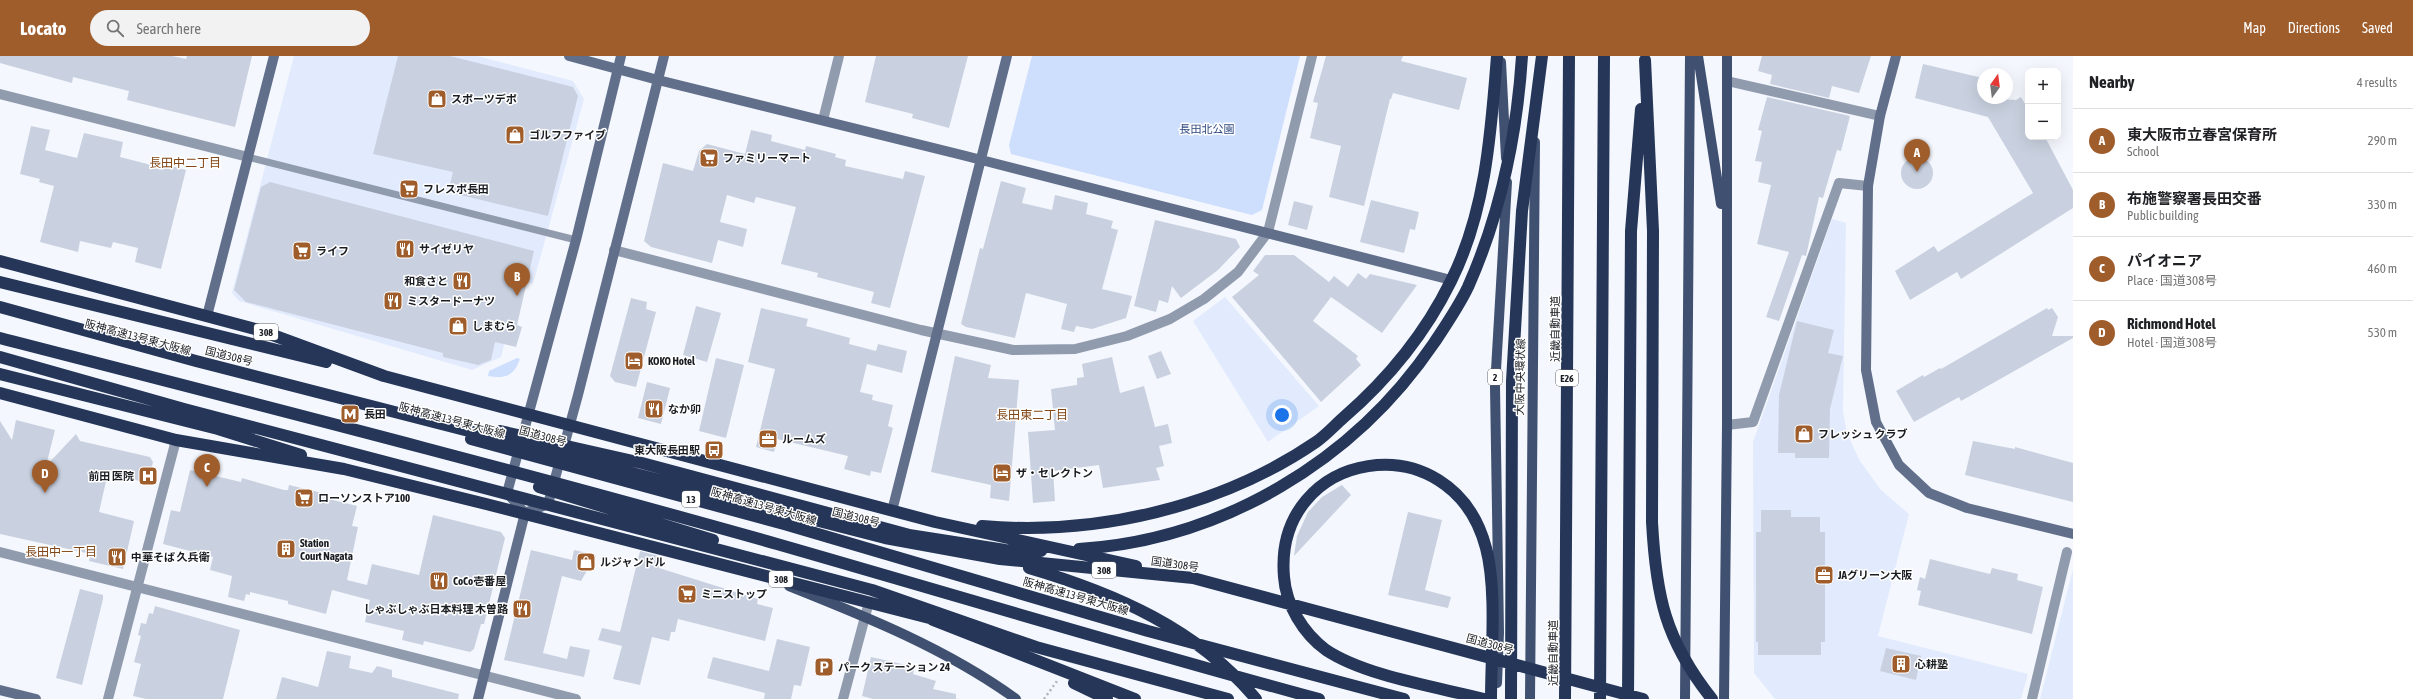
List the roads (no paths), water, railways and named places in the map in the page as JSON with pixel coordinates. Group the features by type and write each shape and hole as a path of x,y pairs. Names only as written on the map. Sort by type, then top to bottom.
{"highway":[{"path":"935,522 992,527 1049,528 1111,520 1168,509 1240,485 1317,441 1374,391 1421,333 1452,280 1470,232 1482,190 1491,142 1497,56"},
{"path":"906,534 1005,550 1051,551 1096,548 1143,540 1187,528 1226,514 1274,491 1330,455 1364,426 1399,390 1422,361 1446,326 1467,288 1483,250 1505,169 1514,122 1522,56"},
{"path":"1511,699 1512,381 1522,211 1542,56"},
{"name":"近畿自動車道","path":"1565,699 1569,56"},
{"path":"1600,699 1604,56"},
{"path":"1628,699 1631,231 1645,58"},
{"path":"1645,58 1653,231 1652,522 1654,563 1658,594 1667,622 1683,655 1712,699"},
{"name":"308","path":"0,261 259,330 384,376 570,426 935,522 1193,578"},
{"path":"0,282 384,376"},
{"name":"国道308号","path":"0,308 196,361 521,443 562,455 877,536 942,550 1000,559 1193,578 1643,699"},
{"name":"阪神高速13号東大阪線","path":"0,314 376,413 784,524 1148,631 1404,699"},
{"name":"13","path":"0,338 368,433 778,545 1147,653 1319,699"},
{"name":"308","path":"0,357 184,409 872,590 1036,647"},
{"path":"0,374 218,429 344,469"},
{"name":"308","path":"0,393 176,440 344,469 525,513 869,602 1228,699"},
{"path":"376,413 511,432 557,442 906,534 1073,581 1115,596 1150,613 1185,635 1220,662 1256,699"},
{"path":"368,433 431,455 696,534 941,624 1135,699"},
{"path":"1484,699 1391,675 1345,660 1326,649 1311,636 1297,619 1285,586 1283,567 1285,548 1290,528 1299,511 1310,497 1325,483 1342,473 1362,467 1384,464 1406,466 1440,478 1455,490 1468,507 1486,548 1490,571 1491,699"},
{"path":"941,624 1107,699"}],"main road":[{"name":"2","path":"1496,699 1498,660 1494,387 1507,182 1500,56"},
{"name":"大阪中央環状線","path":"1530,699 1531,452 1536,56"},
{"path":"1685,699 1690,56"},
{"path":"1698,56 1726,236"},
{"path":"1724,699 1727,425 1727,56"},
{"path":"692,556 789,586 866,617 954,660 1016,699"}],"street":[{"path":"207,316 274,56"},
{"path":"569,56 618,70 1268,232 1452,280"},
{"path":"525,513 508,493 576,240 621,56"},
{"path":"525,513 548,504 570,426 664,56"},
{"path":"823,120 839,56"},
{"path":"892,511 938,334 1007,56"},
{"path":"614,250 938,334 1013,350 1075,349 1127,336 1170,319 1204,298 1238,272 1268,232 1312,56"},
{"path":"1896,56 1880,116 1868,186 1866,370 1876,422 1899,465 1930,493 1967,508 2073,534"},
{"path":"1726,80 1880,116"},
{"path":"0,94 248,157"},
{"path":"1727,425 1753,422 1839,183 1868,186"},
{"path":"108,699 176,440"},
{"path":"478,699 525,513"},
{"path":"0,552 576,699"},
{"path":"2032,699 2067,552"},
{"path":"843,699 869,602"},
{"path":"0,690 10,696 36,699"}],"lane":[{"path":"248,157 576,240"}],"place":[{"name":"スポーツデポ","path":"437,99"},
{"name":"ゴルフファイブ","path":"515,135"},
{"name":"ファミリーマート","path":"709,158"},
{"name":"東大阪市立春宮保育所","path":"1917,172"},
{"name":"フレスポ長田","path":"409,189"},
{"name":"サイゼリヤ","path":"405,249"},
{"name":"ライフ","path":"302,251"},
{"name":"和食さと","path":"462,281"},
{"name":"布施警察署長田交番","path":"517,296"},
{"name":"ミスタードーナツ","path":"393,301"},
{"name":"しまむら","path":"458,326"},
{"name":"KOKO Hotel","path":"634,361"},
{"name":"なか卯","path":"654,409"},
{"name":"長田","path":"350,414"},
{"name":"フレッシュ クラブ","path":"1804,434"},
{"name":"ルームズ","path":"768,439"},
{"name":"東大阪長田駅","path":"714,450"},
{"name":"ザ・セレクトン","path":"1002,473"},
{"name":"前田 医院","path":"148,476"},
{"name":"パイオニア","path":"207,487"},
{"name":"Richmond Hotel","path":"45,493"},
{"name":"ローソンストア100","path":"304,498"},
{"name":"Station Court Nagata","path":"286,549"},
{"name":"中華そば 久兵衛","path":"117,557"},
{"name":"ルジャンドル","path":"586,562"},
{"name":"JAグリーン大阪","path":"1824,575"},
{"name":"CoCo壱番屋","path":"439,581"},
{"name":"ミニストップ","path":"687,594"},
{"name":"しゃぶしゃぶ日本料理 木曽路","path":"522,609"},
{"name":"心耕塾","path":"1901,664"},
{"name":"パーク ステーション 24","path":"824,667"}],"district":[{"name":"長田中二丁目","path":"185,163"},
{"name":"長田東二丁目","path":"1032,415"},
{"name":"長田中一丁目","path":"61,552"}],"park label":[{"name":"長田北公園","path":"1207,129"}]}
